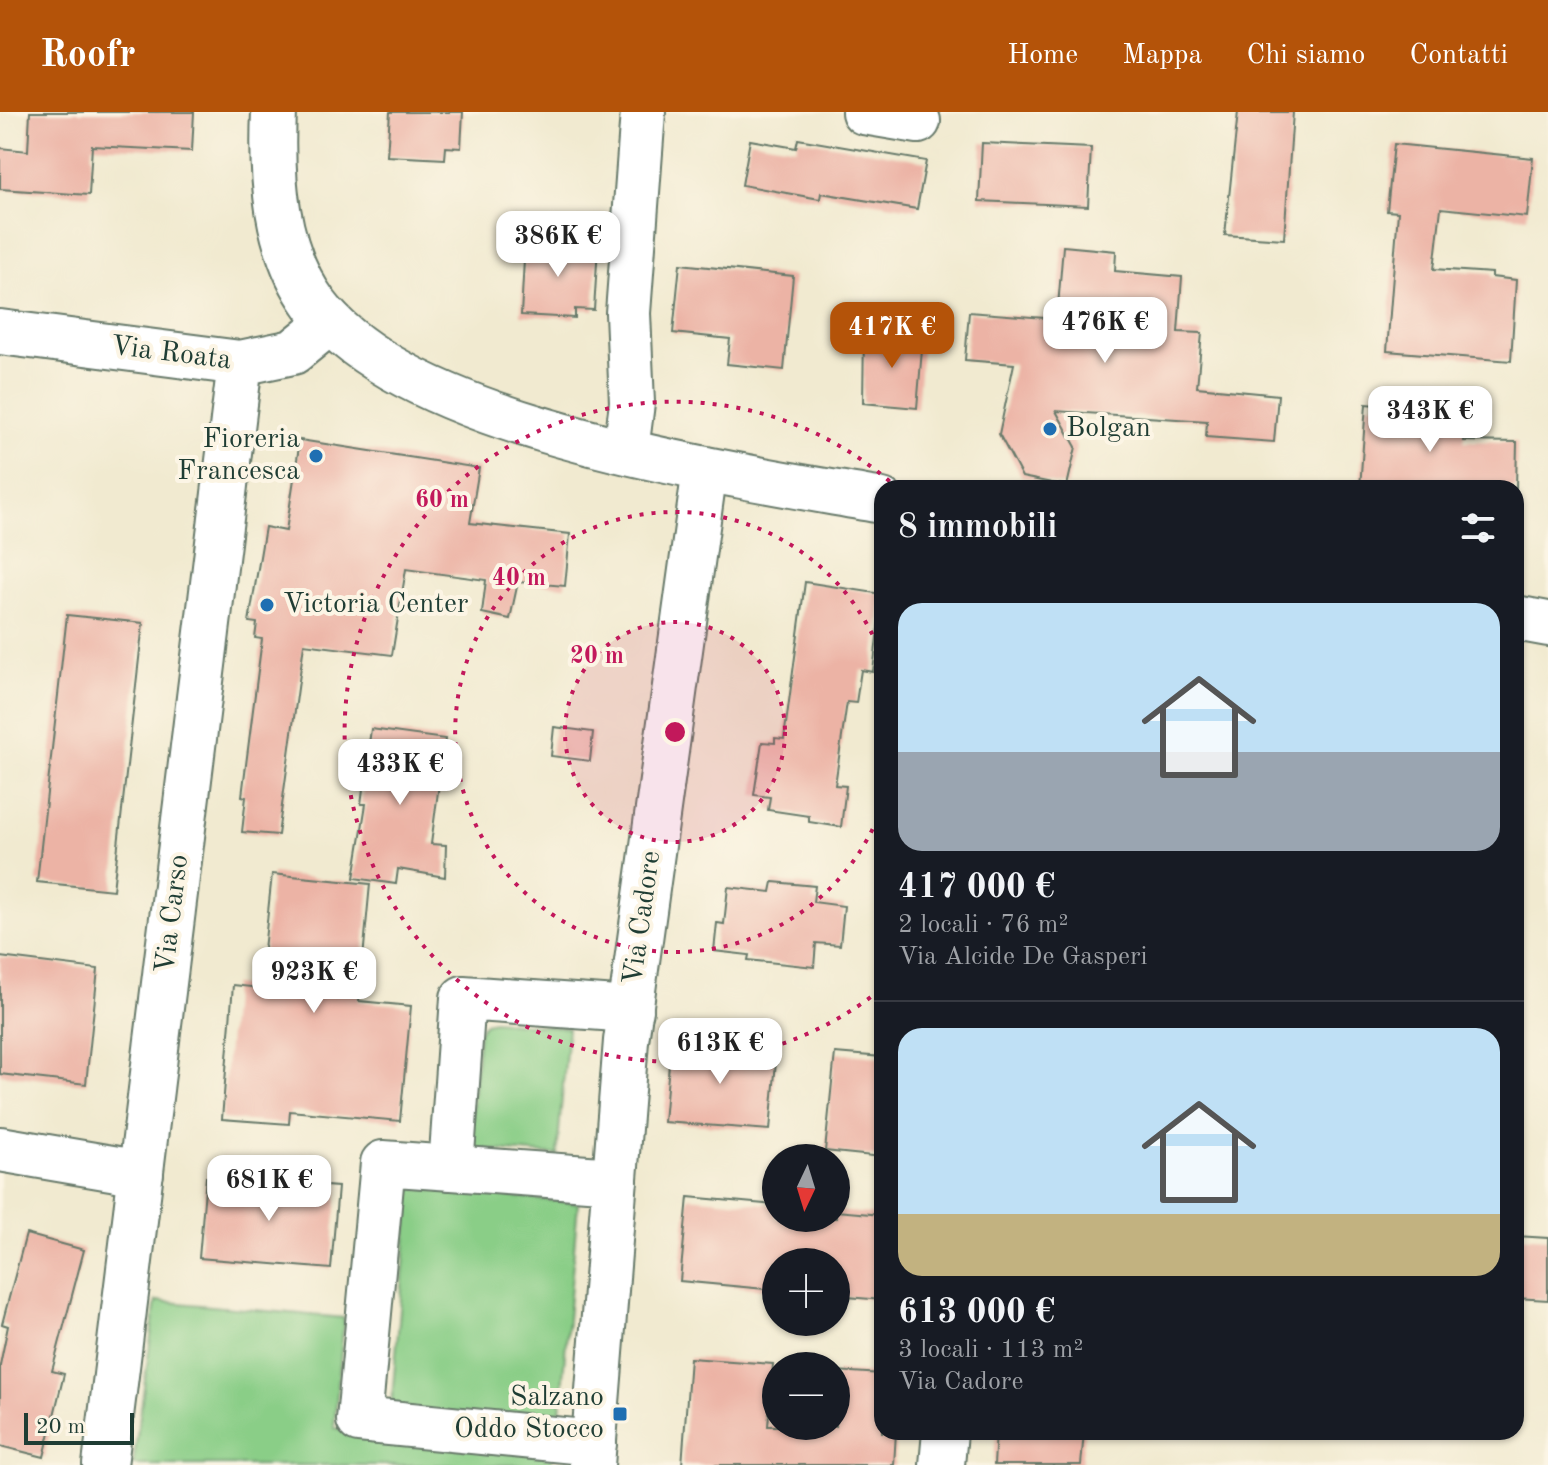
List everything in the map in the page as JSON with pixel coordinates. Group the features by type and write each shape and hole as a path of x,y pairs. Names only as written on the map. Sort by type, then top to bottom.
{"street":[{"path":"274,112 276,197 283,236 313,301 330,322 382,365 416,383 546,429 705,469 874,500"},
{"path":"626,450 632,403 628,313 643,112"},
{"path":"864,112 918,121"},
{"name":"Via Roata","path":"0,332 240,363 293,352 330,322"},
{"name":"Via Carso","path":"105,1465 240,363"},
{"name":"Via Cadore","path":"593,1454 631,1010 705,469"},
{"path":"1524,620 1548,624"},
{"path":"451,1168 463,998 631,1010"},
{"path":"0,1149 141,1173"},
{"path":"593,1454 359,1420 383,1163 615,1180"},
{"path":"942,1465 944,1440"}],"green space":[{"path":"494,1021 568,1028 557,1155 469,1148 479,1031 485,1023"},
{"path":"411,1188 578,1203 559,1424 391,1409"},
{"path":"156,1301 344,1318 334,1428 552,1448 551,1465 133,1465"}],"building":[{"path":"30,112 194,112 192,151 92,146 89,195 0,189 0,148 28,151"},
{"path":"390,112 463,112 461,148 446,147 445,159 387,156"},
{"path":"1238,112 1293,112 1284,239 1225,235"},
{"path":"798,139 926,161 917,209 821,193 820,199 742,185 750,140 796,148"},
{"path":"982,143 1091,148 1088,206 979,201"},
{"path":"1394,144 1533,158 1527,217 1441,208 1434,269 1492,273 1492,277 1516,280 1511,361 1387,351 1398,212 1387,211"},
{"path":"525,241 598,246 594,310 575,309 575,318 521,315"},
{"path":"1063,246 1116,251 1115,271 1182,277 1178,332 1202,333 1197,387 1278,395 1274,442 1206,437 1207,421 1056,411 1076,447 1068,480 1022,477 999,434 1014,364 965,360 969,312 1057,319"},
{"path":"680,264 793,276 784,370 727,364 730,339 673,333"},
{"path":"864,333 923,338 917,408 863,403"},
{"path":"1366,404 1428,410 1426,427 1466,428 1464,441 1517,442 1516,480 1361,480"},
{"path":"300,440 479,468 470,523 570,534 565,586 518,582 510,619 482,613 486,580 406,569 392,655 304,644 278,835 242,832 246,797 242,796 262,639 255,638 257,623 249,622 265,527 286,531"},
{"path":"805,582 874,593 873,672 861,670 856,703 847,702 835,785 846,786 841,827 809,822 809,816 768,810 770,797 754,795 762,742 775,743 775,738 784,739"},
{"path":"67,615 143,623 113,890 37,882"},
{"path":"554,727 593,732 590,761 551,756"},
{"path":"371,729 445,739 431,844 446,845 445,877 398,869 396,884 354,878 366,804 361,804"},
{"path":"272,874 370,884 359,1001 411,1006 400,1121 290,1111 289,1124 222,1119 233,985 260,988"},
{"path":"773,882 815,886 813,902 844,906 840,945 816,943 814,967 748,960 749,955 714,951 717,923 724,924 728,887 771,892"},
{"path":"0,957 98,969 86,1084 0,1074"},
{"path":"671,1041 777,1050 770,1130 664,1122"},
{"path":"835,1053 874,1056 874,1156 850,1154 850,1144 826,1144"},
{"path":"206,1177 338,1187 331,1269 199,1258"},
{"path":"688,1197 762,1204 762,1232 850,1232 850,1212 874,1214 874,1299 850,1297 850,1248 762,1248 762,1289 680,1281"},
{"path":"26,1234 84,1250 52,1371 64,1374 44,1457 0,1446 0,1365 8,1326 2,1324"},
{"path":"1524,1236 1548,1238 1548,1300 1524,1298"},
{"path":"690,1358 762,1363 762,1440 850,1440 850,1372 874,1373 874,1440 896,1440 894,1465 682,1465"},
{"path":"996,1440 1083,1440 1081,1465 994,1465"}],"place":[{"name":"Bolgan","path":"1050,429"},
{"name":"Fioreria Francesca","path":"316,456"},
{"name":"Victoria Center","path":"267,605"},
{"name":"Salzano Oddo Stocco","path":"620,1414"}]}
